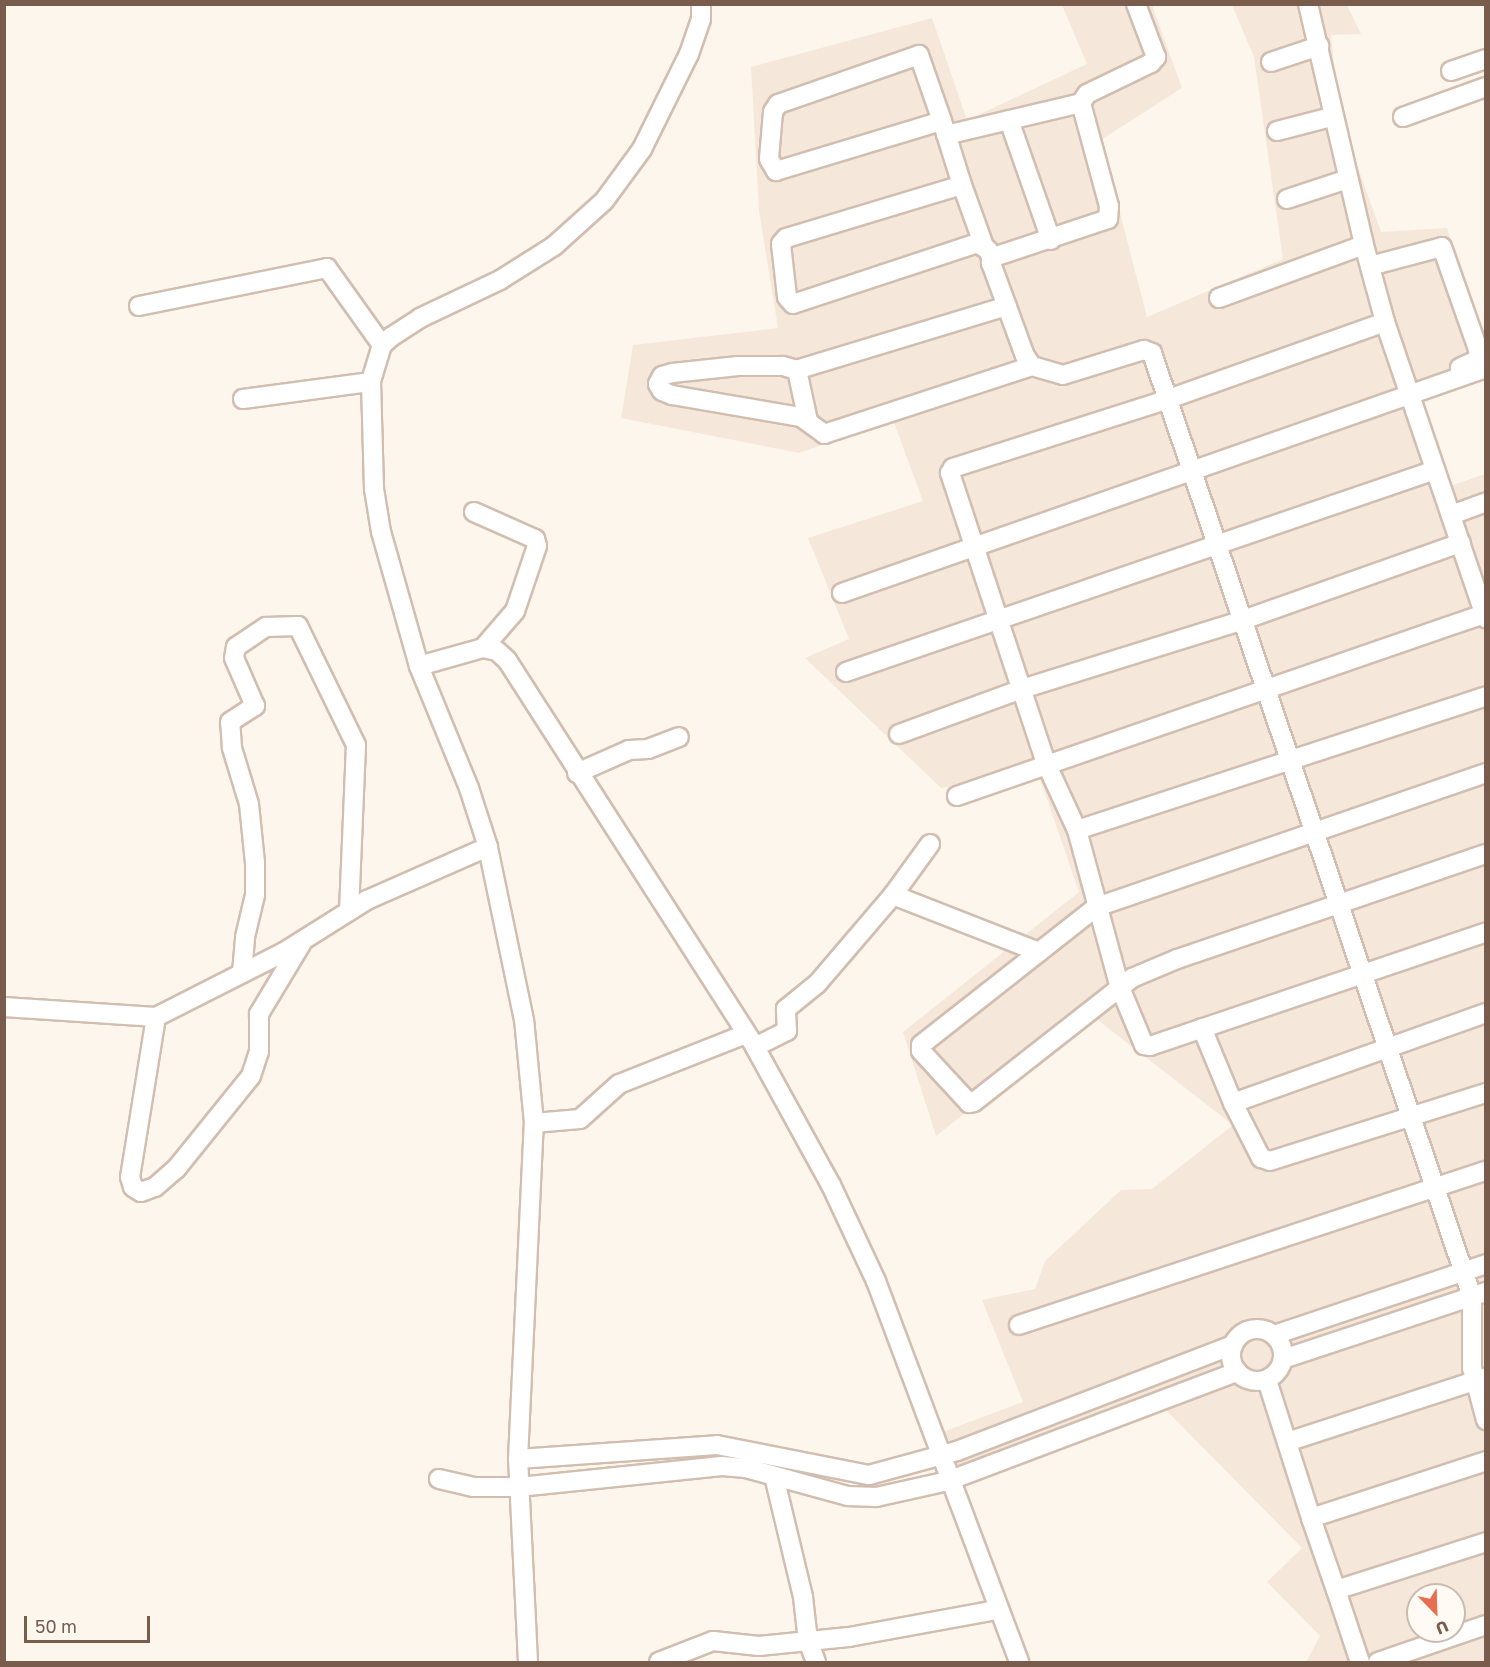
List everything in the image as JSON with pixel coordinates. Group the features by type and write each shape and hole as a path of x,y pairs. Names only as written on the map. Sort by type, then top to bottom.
{"street":[{"path":"528,1662 518,1459 534,1124 519,988 488,847 469,788 419,666 376,510 371,382 382,345 420,318 500,280 562,241 604,201 642,149 689,54 701,19 701,4"},
{"path":"1032,366 1024,356 962,185 944,128 919,55 778,104 773,112 769,159 776,171 944,128 1010,120 1081,103 1087,94 1151,63 1156,57 1136,4"},
{"path":"957,796 1266,687 1485,616 1481,590 1461,543 1385,322 1331,117 1319,46 1308,4"},
{"path":"1271,62 1319,46"},
{"path":"1450,71 1485,59"},
{"path":"1403,117 1485,87"},
{"path":"988,253 1051,240 1104,223 1110,213 1081,103"},
{"path":"1277,131 1331,117"},
{"path":"1010,120 1051,240"},
{"path":"1287,199 1348,179"},
{"path":"962,185 786,238 781,244 787,297 793,304 976,243 988,253"},
{"path":"1219,298 1364,245"},
{"path":"842,593 1192,472 1409,391 1472,363 1479,352 1442,247 1370,266"},
{"path":"139,306 327,268 382,345"},
{"path":"1007,306 798,370 783,366 672,373 662,376 658,384 662,391 672,395 801,417 824,434 1032,366 1063,375 1144,350 1152,353 1433,1190 1463,1271 1479,1295 1480,1379 1485,1420"},
{"path":"1385,322 1169,399 953,468 950,473 1046,763 1077,830 1095,908 1119,985 1144,1045 1361,976 1485,932"},
{"path":"1409,391 1485,368"},
{"path":"798,370 808,421"},
{"path":"243,399 371,382"},
{"path":"846,672 1435,470"},
{"path":"1451,515 1485,502"},
{"path":"474,512 535,538 537,546 515,610 483,648"},
{"path":"899,734 1022,689 1243,620 1461,543"},
{"path":"242,973 245,937 255,895 255,863 246,791 232,748 230,722 255,706 234,658 236,647 266,627 298,626 356,745 349,910"},
{"path":"419,666 483,648 497,651 507,660 751,1040 831,1185 872,1271 996,1610 1019,1662"},
{"path":"1077,830 1290,762 1485,696"},
{"path":"577,772 629,750 648,749 679,737"},
{"path":"1485,773 1313,835 1095,908 921,1045 924,1056 969,1103 978,1100 1119,985 1177,959 1485,854"},
{"path":"534,1124 580,1119 619,1084 788,1030 786,1009 817,984 893,895 930,844"},
{"path":"4,1007 156,1017 304,939 349,910 488,847"},
{"path":"893,895 1039,952"},
{"path":"156,1017 130,1177 133,1187 141,1192 155,1187 176,1169 251,1076 259,1052 259,1014 304,939"},
{"path":"1233,1103 1485,1013"},
{"path":"1202,1028 1233,1103 1261,1158 1270,1161 1410,1119 1485,1093"},
{"path":"1019,1325 1485,1171"},
{"path":"1274,1335 1485,1264"},
{"path":"1283,1359 1479,1295"},
{"path":"518,1459 717,1445 869,1474 940,1456 1233,1345 1246,1331 1265,1330 1274,1335 1280,1342 1283,1359 1275,1375 1267,1380 1251,1381 1237,1372 1232,1364 1233,1345"},
{"path":"439,1479 473,1487 519,1487 699,1466 746,1468 866,1498 948,1481 1237,1372"},
{"path":"1287,1442 1480,1379"},
{"path":"1267,1380 1360,1662"},
{"path":"1311,1518 1485,1461"},
{"path":"774,1476 803,1597 808,1641 816,1662"},
{"path":"1336,1590 1485,1542"},
{"path":"659,1662 713,1641 748,1646 808,1641 996,1610"},
{"path":"1378,1662 1485,1625"}],"shaded area":[{"path":"1062,5 1152,5 1182,88 1101,140 1147,317 1283,259 1254,57 1232,5 1347,5 1361,34 1331,35 1339,115 1381,232 1447,228 1485,349 1418,386 1450,486 1485,474 1485,1662 1306,1662 1320,1636 1267,1582 1302,1548 1153,1397 957,1481 940,1433 1023,1402 982,1300 1035,1289 1045,1261 1121,1190 1152,1189 1233,1125 1090,1014 936,1136 903,1032 1079,892 1038,773 941,788 805,658 849,639 808,538 923,501 893,420 799,453 621,418 633,345 778,328 759,211 751,67 932,18 967,120 1087,64"}]}
